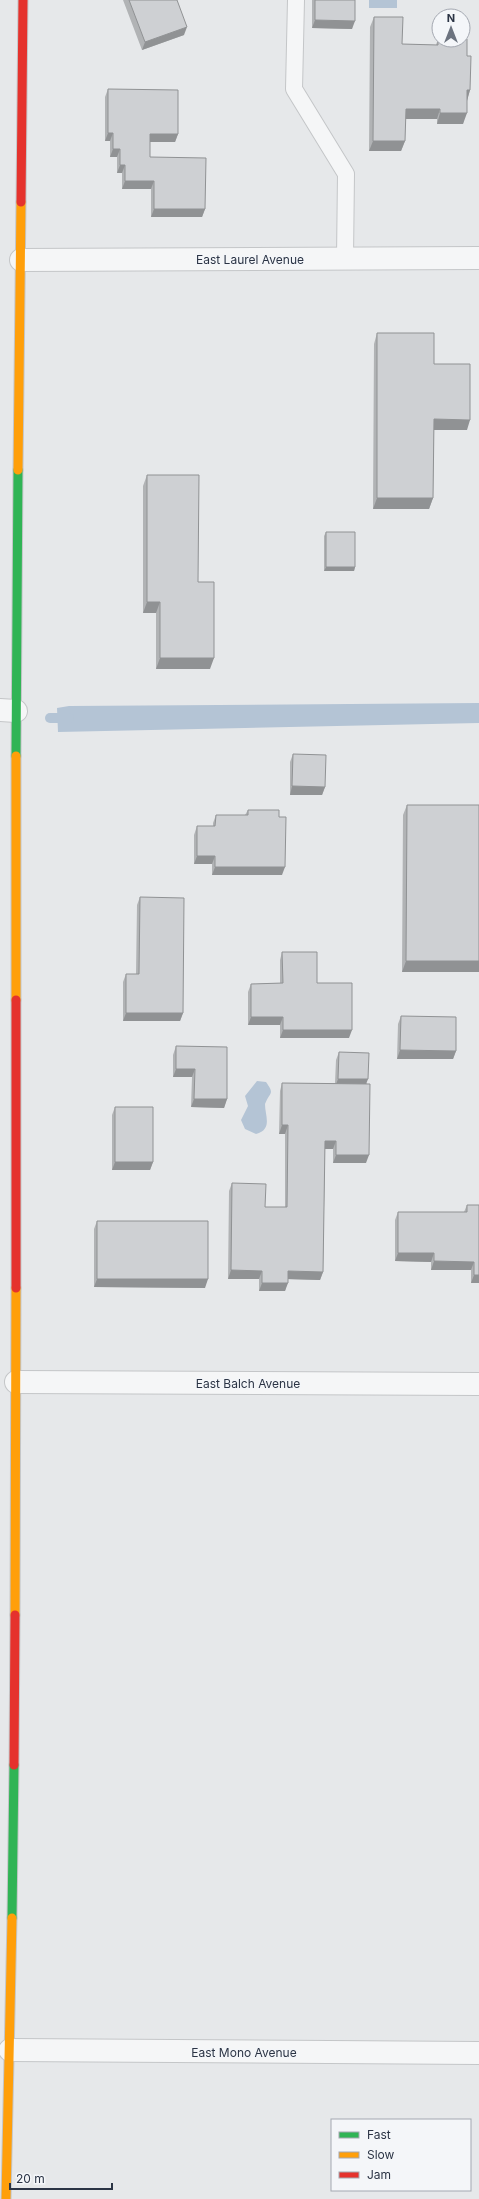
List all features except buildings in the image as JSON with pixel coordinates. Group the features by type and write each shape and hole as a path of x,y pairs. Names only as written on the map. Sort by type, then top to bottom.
{"street":[{"path":"6,2199 10,2050 16,1382 8,710 21,260 23,0"},
{"name":"East Laurel Avenue","path":"21,260 479,258"},
{"name":"East Balch Avenue","path":"16,1382 479,1384"},
{"name":"East Mono Avenue","path":"10,2050 479,2053"}],"lane":[{"path":"296,0 294,89 346,174 345,258"}],"water":[{"path":"369,0 397,0 397,8 369,8"},
{"path":"479,703 479,723 58,732 57,708 69,706"},
{"path":"257,1081 266,1082 271,1093 265,1104 267,1122 265,1129 256,1134 245,1129 241,1120 248,1106 245,1096"}],"waterway":[{"path":"50,718 69,718"}],"traffic: fast":[{"path":"16,756 18,470"},
{"path":"12,1918 14,1765"}],"traffic: slow":[{"path":"18,470 21,202"},
{"path":"16,756 16,1000"},
{"path":"15,1615 16,1288"},
{"path":"6,2199 12,1918"}],"traffic: jam":[{"path":"21,202 23,0"},
{"path":"16,1000 16,1288"},
{"path":"14,1765 15,1615"}]}
